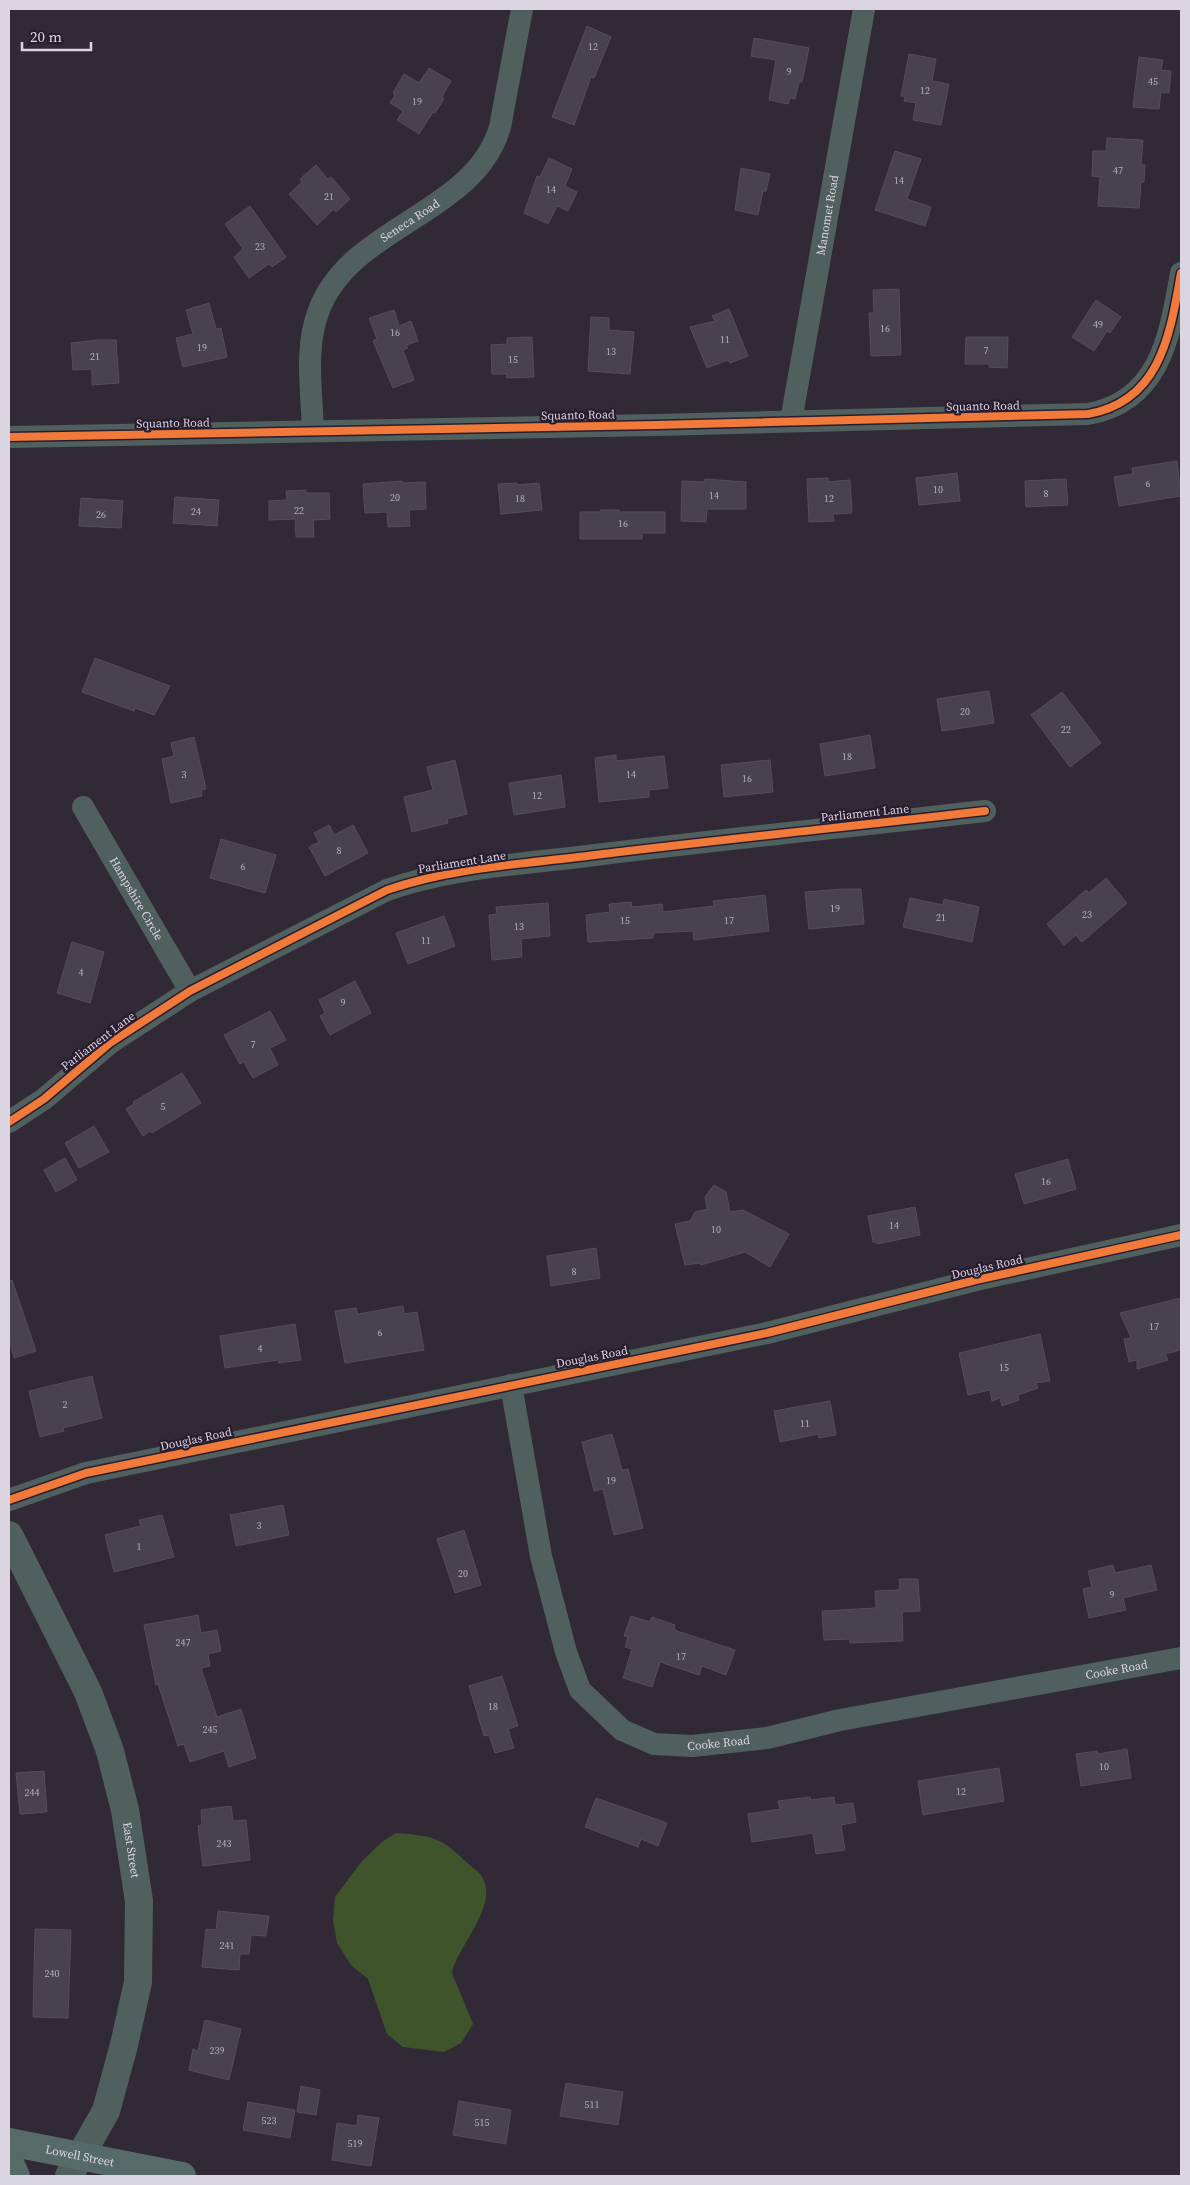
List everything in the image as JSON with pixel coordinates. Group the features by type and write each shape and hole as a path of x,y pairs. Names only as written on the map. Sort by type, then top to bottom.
{"main road":[{"name":"Lowell Street","path":"9,2142 75,2166 182,2176"},
{"path":"9,2161 16,2176"}],"street":[{"name":"Seneca Road","path":"313,431 311,347 315,322 324,299 337,278 354,260 446,195 484,162 494,145 500,128 522,9"},
{"name":"Manomet Road","path":"791,421 864,9"},
{"name":"Squanto Road","path":"9,437 1074,415 1100,412 1113,407 1140,387 1163,353 1168,340 1181,273"},
{"name":"Hampshire Circle","path":"83,807 190,991"},
{"name":"Parliament Lane","path":"9,1122 44,1099 110,1043 190,991 387,890 421,879 632,851 985,812"},
{"name":"Douglas Road","path":"9,1500 86,1473 767,1333 976,1280 1181,1235"},
{"name":"Cooke Road","path":"510,1385 541,1556 566,1652 580,1690 622,1730 654,1744 692,1746 767,1738 840,1720 1181,1658"},
{"name":"East Street","path":"9,1535 88,1692 110,1751 125,1810 140,1901 138,1982 126,2036 106,2112 75,2166"}],"green space":[{"path":"396,1833 434,1839 448,1846 479,1873 486,1888 481,1913 455,1963 452,1973 473,2024 461,2043 444,2052 403,2047 387,2034 368,1979 351,1965 337,1943 333,1920 335,1897 362,1861 382,1842"}],"building":[{"path":"587,26 611,37 594,78 591,77 574,125 552,117"},
{"path":"754,38 809,48 802,82 799,82 795,99 790,98 788,104 769,100 776,60 751,56"},
{"path":"909,54 936,59 932,81 949,84 941,125 913,120 916,103 904,101 905,96 901,96"},
{"path":"1139,57 1163,60 1161,70 1171,71 1169,93 1161,92 1159,109 1133,107"},
{"path":"429,68 451,81 442,97 444,99 419,134 397,120 403,111 390,103 395,95 393,93 404,74 419,83"},
{"path":"1107,138 1143,140 1141,165 1145,165 1144,182 1141,182 1139,208 1098,206 1100,177 1092,176 1093,151 1106,151"},
{"path":"895,151 921,159 907,199 931,207 925,226 875,210"},
{"path":"549,158 572,169 565,186 577,192 568,211 557,206 548,224 524,213 537,176 540,177"},
{"path":"316,165 328,179 331,177 350,199 336,212 334,209 317,225 289,194 302,182 300,179"},
{"path":"741,168 770,174 766,191 763,191 758,215 735,210"},
{"path":"250,206 286,257 272,267 269,264 249,278 234,257 243,249 225,224"},
{"path":"899,289 901,355 871,356 869,313 874,313 873,290"},
{"path":"1096,300 1121,317 1110,333 1107,331 1094,351 1072,337"},
{"path":"209,303 216,329 221,328 227,357 183,367 176,338 193,334 186,310"},
{"path":"729,309 748,356 730,363 728,360 707,368 690,327 715,321 712,316"},
{"path":"394,310 399,326 411,321 418,341 406,345 408,348 403,350 414,380 393,388 373,341 377,339 369,318"},
{"path":"591,317 609,318 609,330 634,332 630,374 588,371"},
{"path":"532,337 534,377 507,378 506,374 492,374 491,345 507,344 507,338"},
{"path":"966,337 1008,337 1007,368 989,367 989,364 965,364"},
{"path":"116,340 119,383 92,385 92,369 73,370 71,343"},
{"path":"1177,461 1181,496 1119,506 1114,477 1133,474 1132,468"},
{"path":"957,473 960,501 919,505 916,478"},
{"path":"828,478 828,482 850,480 852,513 833,514 834,521 809,522 807,479"},
{"path":"705,479 746,482 746,509 707,509 706,522 681,521 682,481 704,482"},
{"path":"1066,479 1068,505 1026,507 1025,481"},
{"path":"402,481 402,483 425,482 426,509 409,510 410,526 388,527 387,512 365,513 363,484"},
{"path":"517,483 517,485 539,483 542,510 501,514 498,484"},
{"path":"306,490 306,493 329,493 330,519 313,520 314,537 296,537 295,519 269,520 269,501 287,500 286,491"},
{"path":"175,497 219,500 217,526 173,523"},
{"path":"81,498 123,501 121,528 79,526"},
{"path":"600,510 665,512 665,533 642,533 642,539 580,539 580,512 601,512"},
{"path":"95,658 170,686 154,715 135,708 134,711 82,692"},
{"path":"989,691 994,723 942,731 937,699"},
{"path":"1062,692 1101,743 1070,767 1031,715"},
{"path":"870,735 875,768 825,776 820,744"},
{"path":"194,737 206,789 201,790 202,796 171,803 162,759 174,756 171,743"},
{"path":"616,755 616,761 664,756 668,788 649,790 649,797 599,802 595,758"},
{"path":"455,760 467,814 447,819 448,823 412,832 404,797 433,790 427,767"},
{"path":"770,760 773,792 724,797 721,765"},
{"path":"561,775 565,807 514,815 509,783"},
{"path":"329,825 334,835 353,825 368,853 325,876 309,847 319,842 314,833"},
{"path":"221,839 276,855 265,893 210,878"},
{"path":"1106,878 1127,903 1082,942 1076,935 1064,945 1047,924 1086,890 1089,893"},
{"path":"861,889 864,924 809,929 805,892"},
{"path":"765,895 769,931 694,940 693,931 653,933 653,938 588,942 586,915 610,912 609,904 631,902 632,907 662,904 663,912 714,906 713,901"},
{"path":"910,898 943,905 944,899 979,907 972,942 903,927"},
{"path":"548,903 550,936 521,939 522,957 492,960 489,915 497,914 496,907"},
{"path":"444,916 455,946 408,964 396,933"},
{"path":"72,942 104,952 90,1003 57,993"},
{"path":"355,981 371,1013 330,1035 320,1016 325,1013 319,1000"},
{"path":"270,1011 286,1040 270,1048 278,1065 253,1078 244,1062 240,1064 224,1035"},
{"path":"182,1073 201,1103 152,1133 150,1131 143,1136 126,1109 134,1104 133,1102"},
{"path":"94,1126 109,1152 79,1168 65,1143"},
{"path":"65,1158 77,1180 56,1192 44,1170"},
{"path":"1068,1159 1076,1189 1024,1204 1015,1174"},
{"path":"714,1185 726,1192 730,1212 743,1210 789,1234 770,1267 745,1252 701,1265 700,1263 685,1265 675,1224 690,1221 695,1212 707,1209 705,1197"},
{"path":"915,1207 920,1235 877,1244 877,1242 873,1242 868,1216"},
{"path":"596,1248 600,1278 551,1286 547,1256"},
{"path":"12,1280 36,1351 14,1358 9,1340 9,1281"},
{"path":"1181,1298 1181,1350 1165,1354 1168,1360 1137,1369 1137,1360 1129,1362 1124,1339 1131,1338 1120,1313"},
{"path":"403,1306 404,1314 417,1312 424,1350 345,1363 335,1311 356,1308 358,1314"},
{"path":"295,1324 301,1360 279,1363 278,1360 225,1368 220,1336"},
{"path":"1040,1334 1050,1381 1036,1383 1038,1388 1018,1395 1019,1400 1002,1406 1000,1398 992,1401 990,1390 968,1395 959,1353"},
{"path":"92,1376 102,1418 63,1428 64,1431 40,1437 29,1391"},
{"path":"830,1401 836,1435 819,1438 818,1434 780,1442 774,1411"},
{"path":"612,1434 622,1470 628,1469 643,1528 614,1535 603,1489 594,1491 582,1442"},
{"path":"283,1505 289,1535 236,1546 230,1515"},
{"path":"162,1515 174,1557 114,1572 105,1535 141,1526 139,1520"},
{"path":"464,1530 481,1585 455,1593 437,1539"},
{"path":"1113,1565 1115,1573 1151,1565 1157,1590 1123,1598 1126,1610 1089,1618 1083,1589 1092,1587 1088,1571"},
{"path":"899,1579 918,1579 920,1611 902,1612 903,1641 850,1643 850,1639 824,1640 822,1611 876,1608 875,1591 900,1590"},
{"path":"198,1615 201,1633 217,1630 221,1651 208,1654 210,1666 201,1668 217,1717 241,1709 256,1758 229,1767 224,1751 190,1762 184,1744 178,1746 158,1684 156,1685 144,1625"},
{"path":"631,1616 650,1622 652,1617 675,1625 674,1630 735,1650 726,1675 702,1666 699,1675 660,1662 652,1687 623,1678 632,1649 625,1647 628,1637 624,1636"},
{"path":"502,1676 518,1726 508,1729 514,1748 495,1753 489,1735 484,1736 469,1686"},
{"path":"1127,1749 1131,1778 1081,1786 1076,1754 1097,1751 1098,1754"},
{"path":"999,1768 1004,1801 923,1815 918,1781"},
{"path":"44,1771 47,1812 20,1814 16,1773"},
{"path":"810,1797 811,1800 834,1797 835,1805 853,1803 856,1822 841,1825 845,1850 816,1854 813,1833 752,1842 748,1814 780,1809 778,1801"},
{"path":"596,1798 667,1823 658,1846 641,1839 638,1847 585,1827"},
{"path":"231,1806 233,1821 246,1820 250,1860 203,1866 198,1826 202,1825 201,1810"},
{"path":"218,1911 269,1916 266,1936 251,1935 249,1954 240,1954 239,1970 202,1967 206,1929 216,1930"},
{"path":"35,1929 71,1930 68,2018 33,2017"},
{"path":"205,2020 241,2029 229,2080 189,2070 193,2049 198,2051"},
{"path":"566,2083 623,2092 618,2125 560,2116"},
{"path":"301,2086 320,2090 316,2115 297,2112"},
{"path":"459,2101 511,2110 506,2144 453,2135"},
{"path":"248,2102 295,2110 290,2138 243,2130"},
{"path":"358,2115 379,2118 371,2166 332,2160 337,2123 357,2126"}],"cycle path":[{"path":"9,437 656,425 1088,414 1113,407 1132,395 1147,380 1158,362 1166,341 1181,273"},
{"path":"9,1122 44,1099 110,1043 190,991 387,890 412,882 490,867 985,811"},
{"path":"9,1500 86,1473 767,1333 976,1280 1181,1235"}]}
